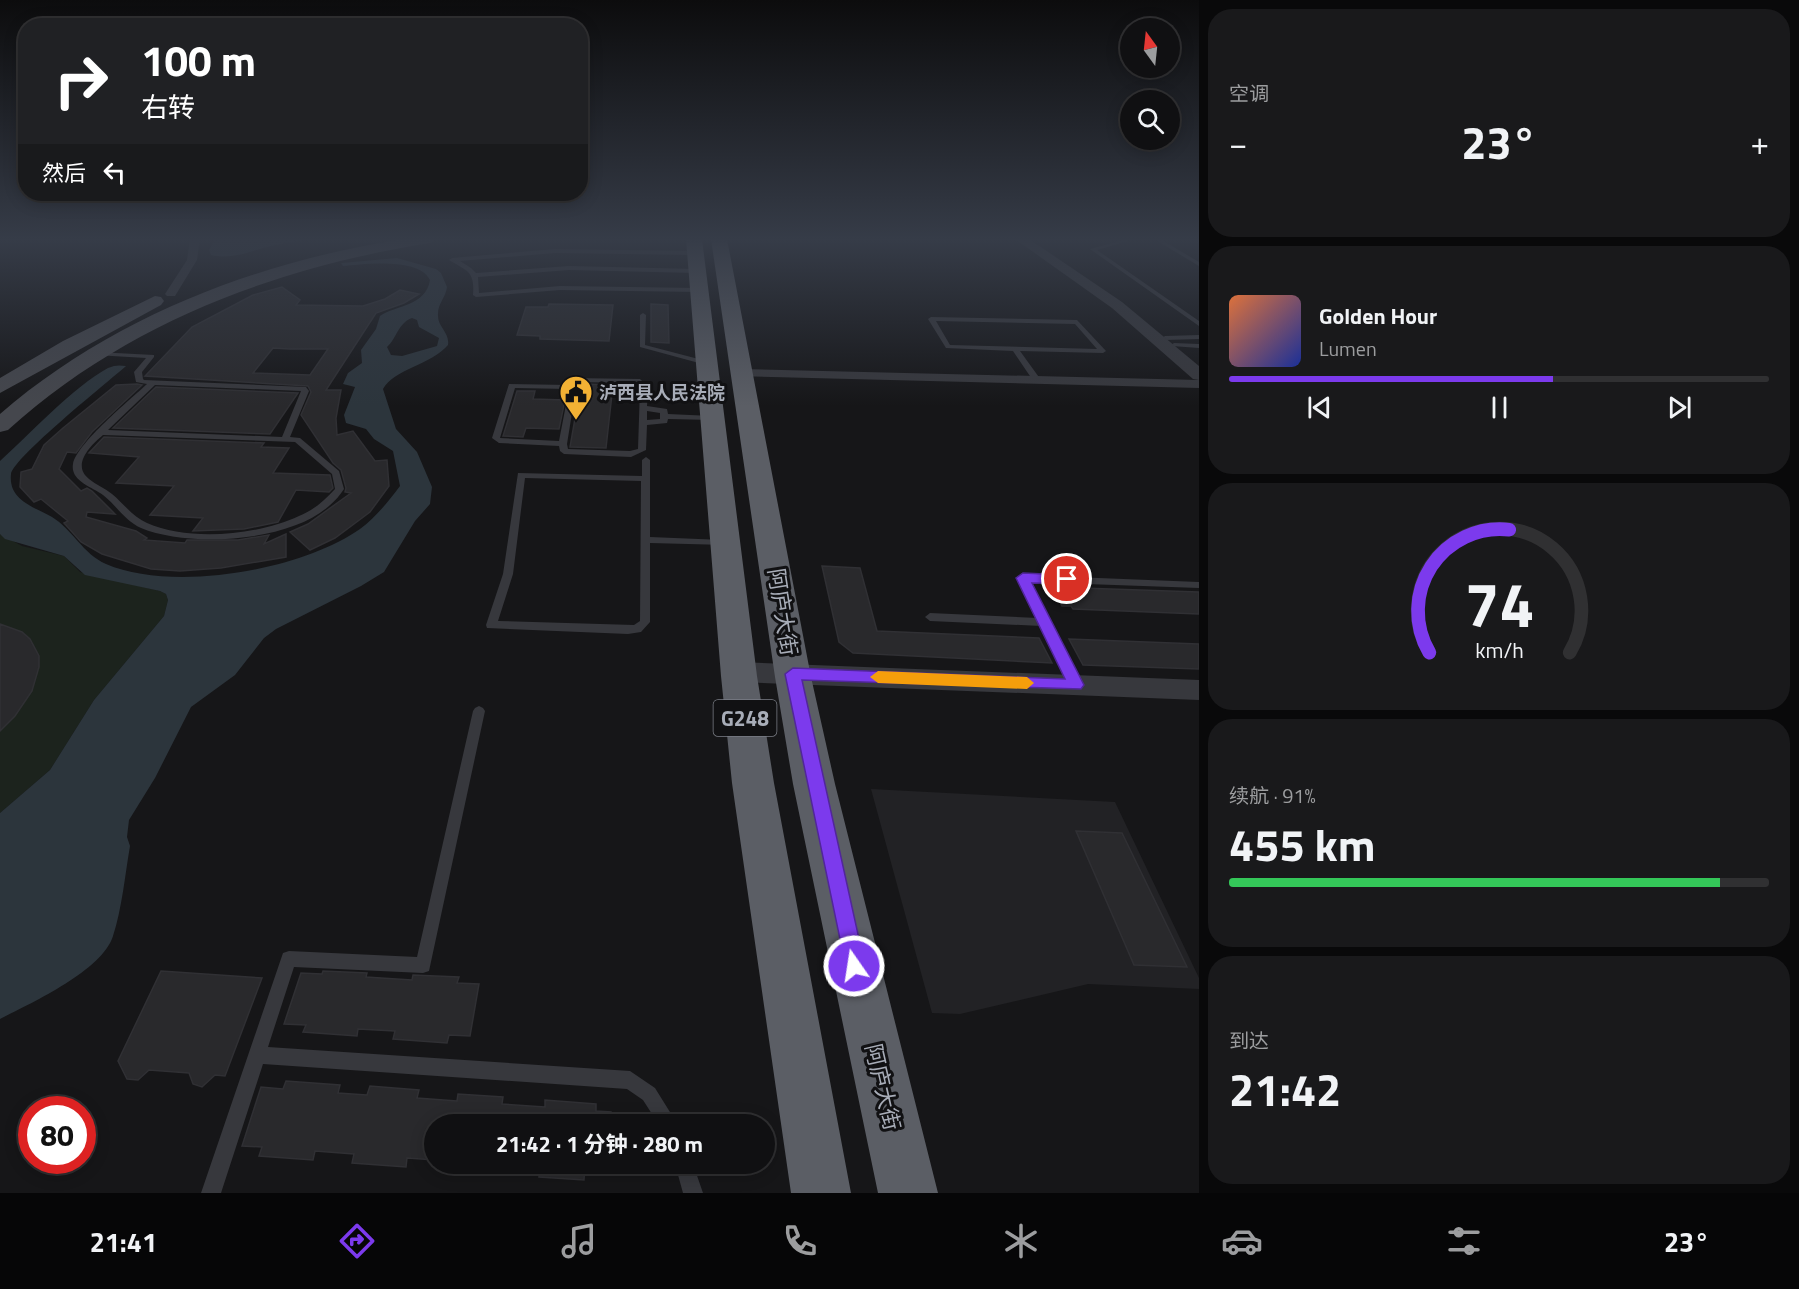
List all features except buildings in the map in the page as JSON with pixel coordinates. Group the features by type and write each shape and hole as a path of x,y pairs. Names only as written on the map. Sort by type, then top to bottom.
{"highway":[{"name":"阿庐大街","path":"709,295 793,674 844,922 908,1193"},
{"name":"阿庐大街","path":"709,295 724,368 713,418 739,672 774,922 821,1193"}],"main road":[{"path":"0,387 70,345 170,295"},
{"path":"0,424 52,382 97,354 212,295"}],"street":[{"path":"1102,295 1199,375"},
{"path":"1111,295 1199,367"},
{"path":"724,368 1199,384"},
{"path":"739,672 1199,690"}],"lane":[{"path":"1158,295 1199,324"},
{"path":"643,315 642,346 724,368"},
{"path":"931,319 1077,322 1103,351 1015,349 948,347 931,319"},
{"path":"1169,341 1199,337"},
{"path":"1169,341 1199,346"},
{"path":"1015,349 1037,380"},
{"path":"97,354 152,356 137,375 139,380 152,384 303,389 305,391 286,438"},
{"path":"574,380 637,381 644,387 642,450 638,453 564,451 562,444 573,387 574,380"},
{"path":"101,432 297,440 338,476 340,489 330,502 305,518 263,530 224,536 191,536 154,530 135,521 106,493 81,477 78,461 101,432 152,384"},
{"path":"562,444 499,441 496,438 512,386 573,387"},
{"path":"643,408 664,411 664,421 643,423"},
{"path":"664,416 713,418"},
{"path":"646,460 646,479 645,540 645,622 637,628 491,625 510,566 521,475 646,479"},
{"path":"645,540 726,543"},
{"path":"1076,685 1023,578 1199,585"},
{"path":"930,617 1045,622"},
{"path":"211,1193 290,959 423,966 479,711"},
{"path":"258,1055 630,1080 649,1094 662,1114"},
{"path":"687,1174 693,1193"}],"shaded area":[{"path":"423,295 445,295 439,307 438,319 447,336 448,345 432,358 395,376 383,389 396,429 417,452 432,487 430,504 415,521 384,572 276,629 264,638 235,675 191,707 155,778 129,820 127,837 130,846 121,903 113,936 106,949 81,973 64,985 0,1019 0,813 50,770 94,700 164,616 168,600 166,594 160,591 85,575 64,556 5,539 0,534 0,461 80,387 108,368 126,366 44,437 16,465 11,474 11,483 18,497 59,522 98,560 134,573 166,577 236,573 272,566 305,556 360,529 382,509 400,486 393,451 374,439 366,429 346,423 344,415 355,387 343,384 348,373 362,363 361,350 376,329 380,316 410,304","holes":["412,318 417,320 419,327 439,338 437,346 402,356 391,355 387,347 407,320"]},
{"path":"0,534 22,546 64,556 80,572 160,591 166,594 168,600 164,616 94,700 50,770 0,813"},
{"path":"871,789 1115,802 1199,978 1199,989 1088,984 960,1014 932,1013"}],"slow traffic":[{"path":"878,677 1027,683"}],"place":[{"name":"泸西县人民法院","path":"576,421"}],"route":[{"path":"854,966 814,784 793,674 1076,685 1023,578 1067,579"}]}
